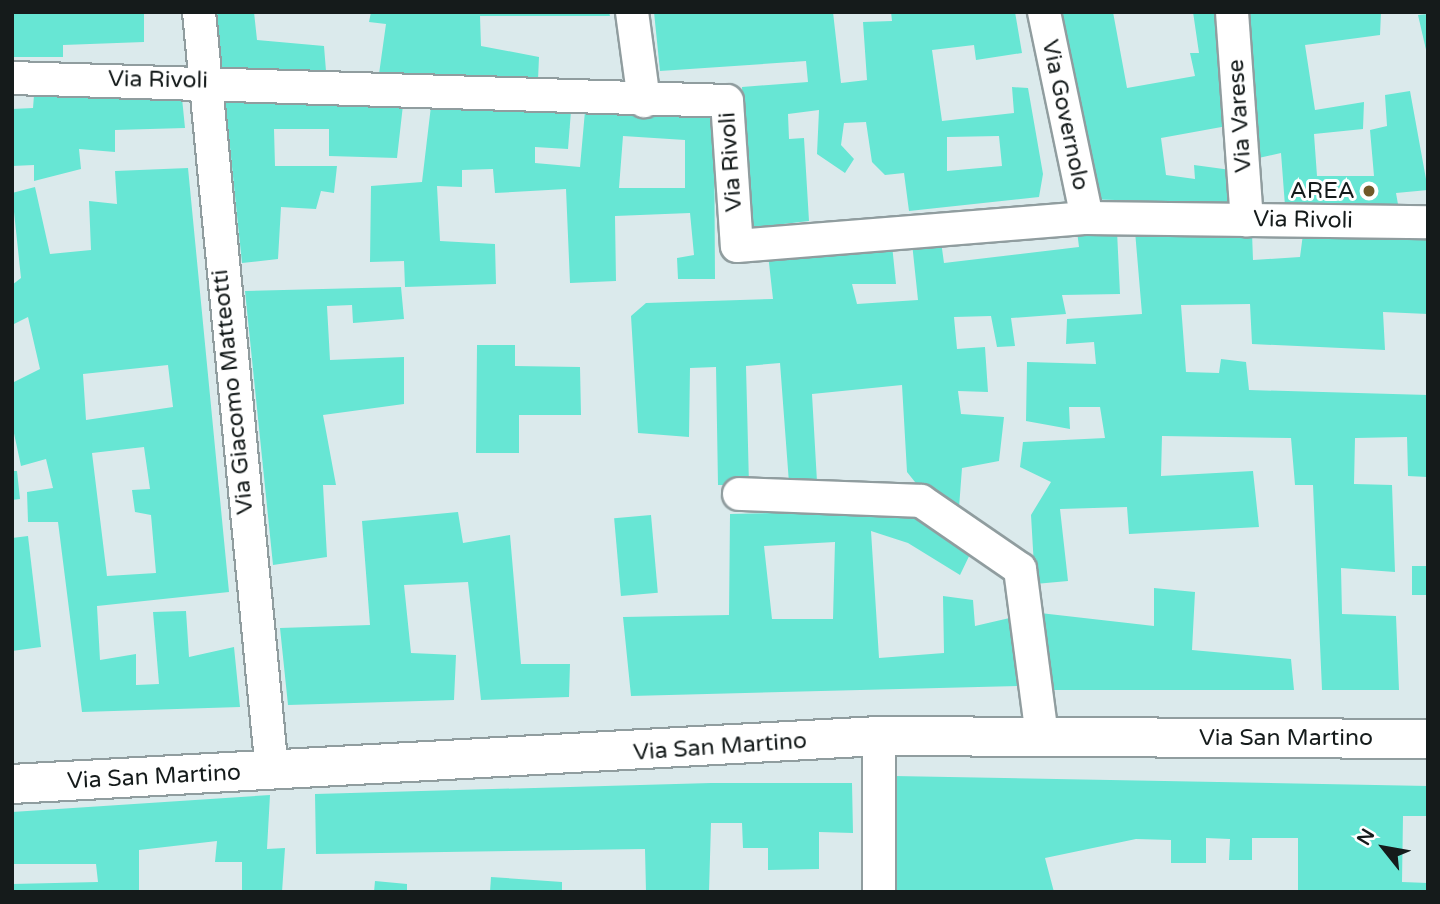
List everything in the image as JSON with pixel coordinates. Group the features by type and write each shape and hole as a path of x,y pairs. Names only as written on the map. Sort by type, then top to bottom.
{"street":[{"name":"Via Giacomo Matteotti","path":"199,12 202,81 272,771"},
{"path":"632,12 644,101"},
{"name":"Via Governolo","path":"1044,12 1087,218"},
{"name":"Via Varese","path":"1232,12 1248,220"},
{"name":"Via Rivoli","path":"12,78 202,81 644,101 727,102 737,246 1087,218 1428,222"},
{"path":"739,494 921,501 1020,569 1042,737"},
{"path":"879,736 879,892"},
{"name":"Via San Martino","path":"12,784 879,736 1428,739"}],"building":[{"path":"12,12 144,12 144,42 63,45 63,57 12,57"},
{"path":"217,12 254,12 257,40 324,46 326,71 220,67"},
{"path":"371,12 609,12 610,16 480,16 481,46 539,57 538,80 379,74 386,24 369,22"},
{"path":"654,12 833,12 841,83 867,80 863,22 892,21 891,12 1015,12 1022,53 976,60 974,45 932,50 942,121 1014,113 1012,87 1028,88 1043,174 1039,197 909,211 904,173 885,175 872,162 866,122 844,123 841,145 854,159 845,173 817,154 819,110 788,114 789,139 804,138 809,221 749,228 742,87 808,82 806,61 660,71","holes":["999,136 1002,166 947,171 947,137"]},
{"path":"1049,12 1113,12 1127,88 1195,76 1190,53 1199,53 1193,12 1217,12 1227,126 1161,138 1166,175 1195,179 1194,165 1231,170 1235,204 1085,199"},
{"path":"1242,12 1381,12 1380,35 1305,45 1315,110 1364,102 1363,129 1314,134 1317,176 1374,176 1370,130 1387,126 1385,95 1410,91 1428,190 1396,193 1399,210 1285,206 1281,153 1254,159"},
{"path":"1428,14 1428,54 1427,54 1418,15"},
{"path":"34,95 182,98 185,128 115,130 115,152 79,149 81,169 34,181 34,165 12,166 12,109 33,108"},
{"path":"225,99 403,105 397,158 329,156 329,129 274,129 275,166 337,166 334,193 321,191 316,209 281,207 278,259 242,263"},
{"path":"431,106 571,111 568,149 535,147 535,163 580,167 585,111 714,116 715,279 678,279 677,258 694,255 690,213 615,216 616,281 570,283 566,189 495,193 493,169 462,170 462,187 437,186 440,241 495,244 496,284 405,287 404,261 370,262 371,186 422,182","holes":["623,136 685,140 685,188 619,188"]},
{"path":"188,168 229,592 97,606 100,660 136,654 136,685 159,684 153,612 186,611 189,657 234,647 240,707 82,712 58,522 28,522 27,492 53,488 46,459 21,466 12,424 12,383 40,369 28,317 12,325 12,285 21,278 12,193 35,187 50,254 91,250 89,201 117,204 115,171","holes":["168,365 173,407 86,420 83,374","144,447 150,489 132,490 135,512 151,515 156,573 107,576 92,453"]},
{"path":"1077,231 1117,231 1120,294 1062,295 1066,314 1011,318 1015,346 997,347 991,316 954,317 957,349 985,347 988,392 958,391 961,414 1004,417 999,461 962,468 959,508 923,492 907,472 902,385 812,394 817,482 789,483 780,363 746,366 749,485 718,485 716,367 690,368 689,437 638,433 631,316 646,303 773,299 768,254 892,245 896,284 852,284 857,304 918,300 912,243 941,241 944,263 1079,247"},
{"path":"1135,231 1252,233 1253,260 1300,257 1303,234 1428,238 1428,314 1383,312 1385,350 1252,344 1250,304 1181,305 1186,372 1219,373 1221,359 1246,362 1249,390 1428,395 1427,477 1408,476 1407,437 1355,438 1354,484 1392,485 1395,572 1341,568 1342,614 1396,616 1399,690 1322,690 1313,485 1295,485 1291,438 1162,436 1161,476 1253,471 1259,527 1129,534 1127,507 1060,509 1068,581 1035,584 1031,515 1051,482 1020,467 1023,442 1105,438 1100,407 1069,407 1070,429 1026,421 1027,362 1096,364 1094,342 1066,344 1067,319 1142,314"},
{"path":"401,287 404,319 353,323 352,305 327,306 330,360 404,357 404,404 323,415 336,485 323,485 327,557 273,565 245,291"},
{"path":"477,345 515,345 515,366 580,367 581,415 519,415 519,453 476,453"},
{"path":"12,471 17,471 20,499 12,500"},
{"path":"902,510 973,548 960,575 908,543 871,531 879,658 944,653 943,596 973,600 975,626 1014,617 1019,686 631,696 623,617 729,615 730,514","holes":["835,542 833,619 772,619 764,546"]},
{"path":"458,512 463,543 510,535 521,664 570,664 569,697 481,700 468,582 404,585 411,653 456,655 454,700 288,705 280,628 370,625 362,521"},
{"path":"651,515 658,593 621,596 614,518"},
{"path":"28,536 41,647 12,651 12,538"},
{"path":"1412,566 1428,566 1428,595 1412,595"},
{"path":"1154,588 1195,592 1192,650 1291,659 1294,690 1052,690 1040,613 1154,626"},
{"path":"894,776 1428,786 1428,816 1403,816 1402,882 1428,883 1428,892 1298,892 1298,838 1252,838 1252,860 1229,860 1230,839 1206,838 1206,863 1171,863 1171,840 1136,839 1045,858 1054,892 896,892"},
{"path":"711,783 852,783 853,833 819,832 819,869 768,870 768,848 743,848 742,823 711,823 709,892 646,892 645,849 316,854 315,794"},
{"path":"270,795 267,849 285,848 282,892 242,892 242,862 215,862 217,841 139,850 139,892 12,892 12,884 98,882 96,864 12,864 12,812"},
{"path":"491,877 562,882 562,892 490,892"},
{"path":"375,881 407,884 407,892 374,892"}],"place":[{"name":"AREA","path":"1369,191"}]}
